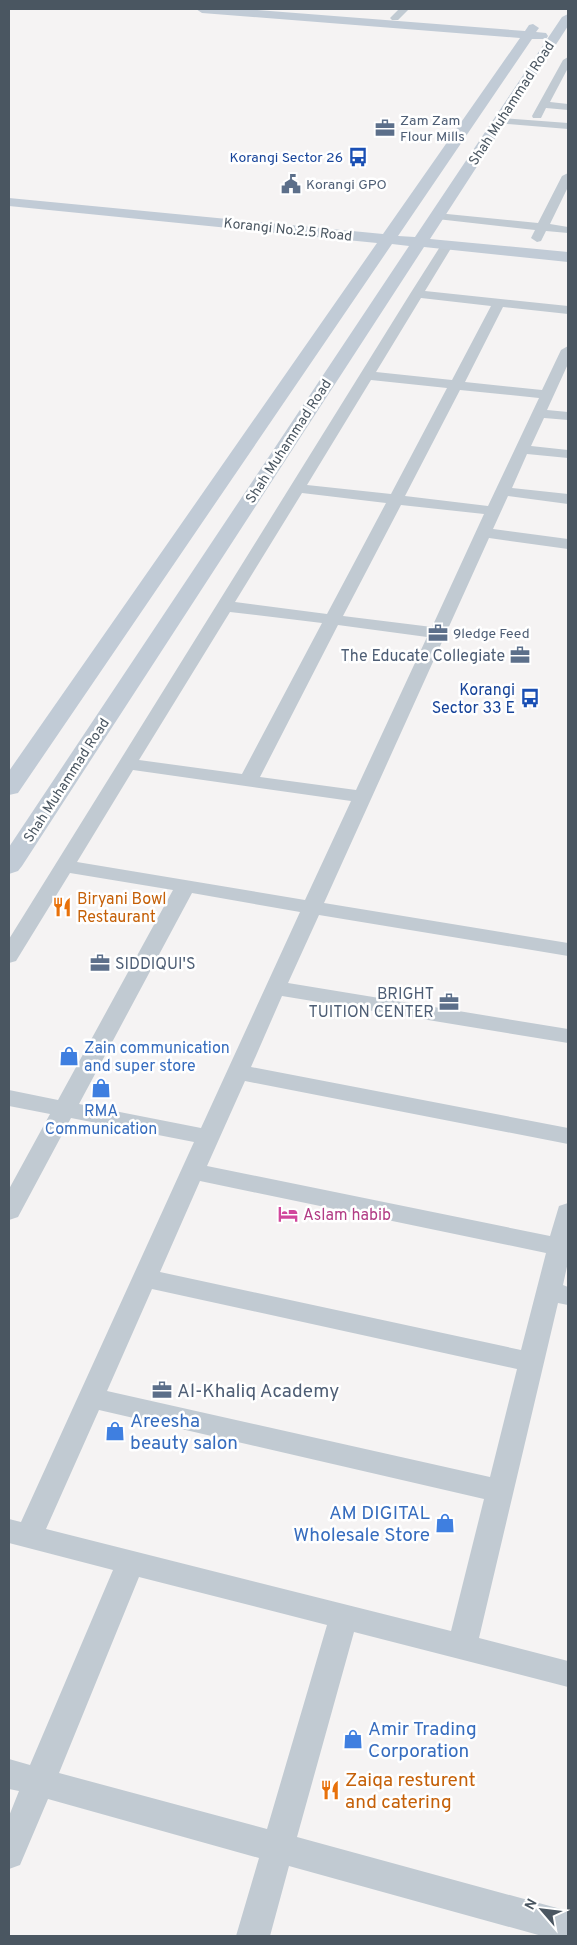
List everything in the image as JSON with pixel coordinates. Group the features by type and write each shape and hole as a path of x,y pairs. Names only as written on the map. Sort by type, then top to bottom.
{"street":[{"path":"202,9 249,10 563,34"},
{"path":"278,9 400,13 530,31"},
{"name":"Shah Muhammad Road","path":"9,866 500,121 563,34 568,17"},
{"name":"Shah Muhammad Road","path":"9,788 389,229 530,31"},
{"path":"533,123 568,60"},
{"path":"543,105 568,107"},
{"path":"500,121 568,126"},
{"path":"540,233 553,208 564,193 568,176"},
{"name":"Korangi No.2.5 Road","path":"9,202 389,229 540,233 568,241"},
{"path":"553,208 568,209"},
{"name":"Korangi No.2.5 Road","path":"429,229 447,245 568,257"},
{"path":"540,233 568,230"},
{"path":"9,956 447,245"},
{"path":"416,294 568,310"},
{"path":"248,781 458,385 499,303"},
{"path":"568,350 562,378 547,396 522,448 363,797 310,908 91,1398 19,1533 568,1674"},
{"path":"367,375 547,396"},
{"path":"539,413 568,416"},
{"path":"522,448 568,454"},
{"path":"297,488 494,511"},
{"path":"503,491 568,498"},
{"path":"484,533 568,544"},
{"path":"224,606 438,632"},
{"path":"132,608 175,614"},
{"path":"127,764 363,797"},
{"path":"64,866 568,950"},
{"path":"9,1210 185,887"},
{"path":"274,988 568,1036"},
{"path":"237,1072 568,1136"},
{"path":"9,1098 207,1137"},
{"path":"192,1171 560,1247"},
{"path":"462,1647 532,1362 558,1294 560,1247 568,1212"},
{"path":"144,1278 532,1362"},
{"path":"91,1398 500,1491"},
{"path":"9,1854 131,1562"},
{"path":"252,1936 344,1616"},
{"path":"9,1774 568,1928"}],"place":[{"name":"Zam Zam Flour Mills","path":"385,128"},
{"name":"Korangi Sector 26","path":"358,157"},
{"name":"Korangi GPO","path":"291,184"},
{"name":"9ledge Feed","path":"438,633"},
{"name":"The Educate Collegiate","path":"520,655"},
{"name":"Korangi Sector 33 E","path":"530,698"},
{"name":"Biryani Bowl Restaurant","path":"62,907"},
{"name":"SIDDIQUI'S","path":"100,963"},
{"name":"BRIGHT TUITION CENTER","path":"449,1002"},
{"name":"Zain communication and super store","path":"69,1056"},
{"name":"RMA Communication","path":"101,1088"},
{"name":"Aslam habib","path":"288,1214"},
{"name":"Al-Khaliq Academy","path":"162,1390"},
{"name":"Areesha beauty salon","path":"115,1431"},
{"name":"AM DIGITAL Wholesale Store","path":"445,1523"},
{"name":"Amir Trading Corporation","path":"353,1739"},
{"name":"Zaiqa resturent and catering","path":"330,1790"}]}
